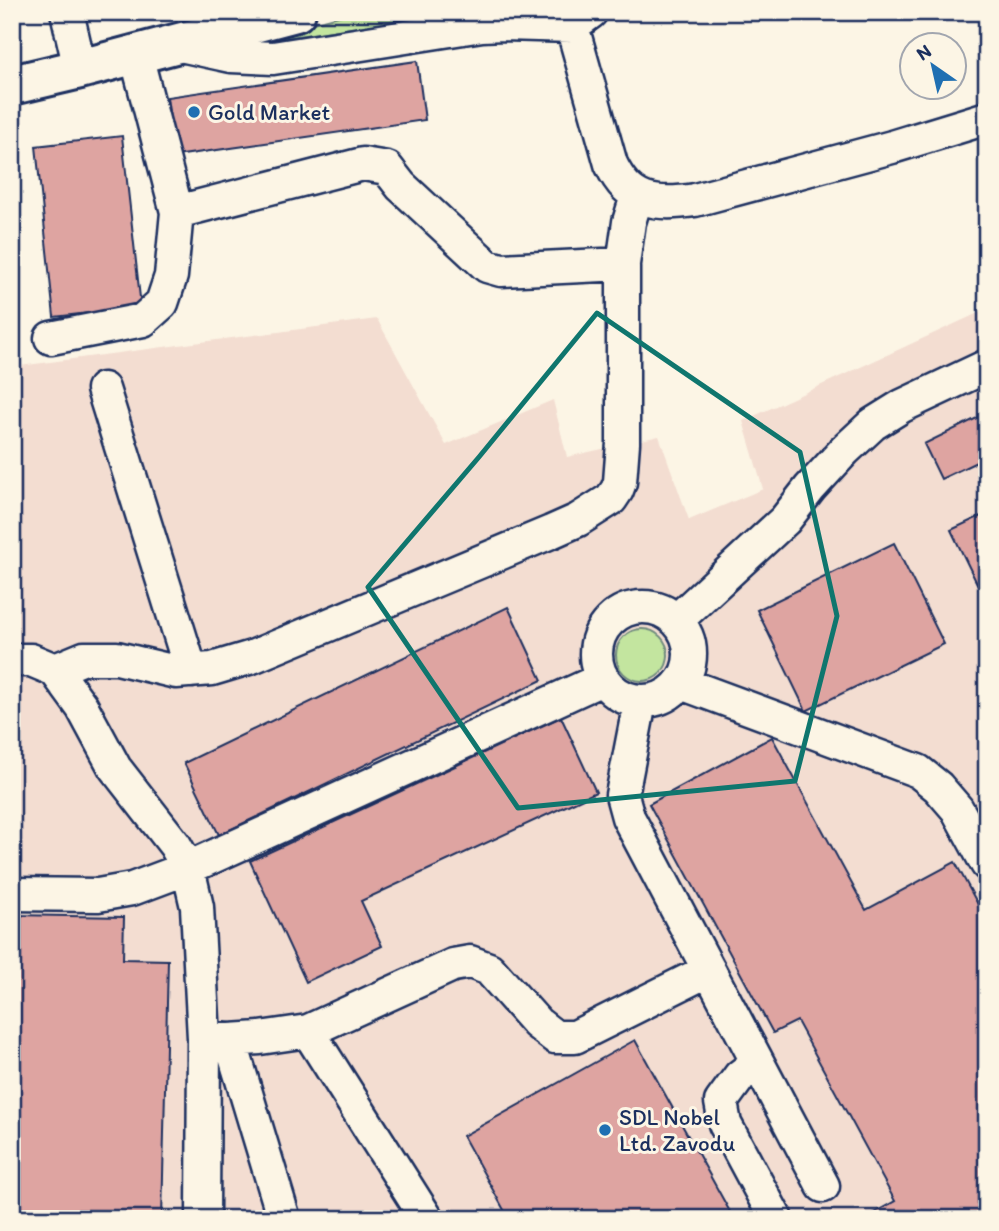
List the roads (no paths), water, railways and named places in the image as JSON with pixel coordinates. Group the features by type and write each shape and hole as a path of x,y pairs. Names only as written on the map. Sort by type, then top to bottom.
{"main road":[{"path":"12,85 296,12"}],"street":[{"path":"67,12 80,69"},
{"path":"176,44 231,56 273,58 482,24 581,19 611,164 624,186 637,196 672,204 892,147 987,118"},
{"path":"51,338 143,320 162,303 171,276 177,212 136,55"},
{"path":"177,212 363,164 387,168 401,186 487,266 501,270 624,264"},
{"path":"55,670 84,658 117,657 176,672 212,669 252,657 569,524 611,499 620,482 623,443 624,264 629,222 637,196"},
{"path":"677,620 785,520 818,479 873,424 902,406 987,366"},
{"path":"103,389 191,671"},
{"path":"634,607 657,608 677,620 689,639 691,662 681,683 663,698 640,702 618,695 602,679 595,657 599,634 613,616 634,607"},
{"path":"12,660 31,660 55,670 82,707 115,768 175,845 188,868 197,907 217,1039 284,1219"},
{"path":"12,894 98,895 132,890 188,868 602,679"},
{"path":"681,683 918,771 938,787 957,809 987,864"},
{"path":"640,702 622,795 628,817 823,1186"},
{"path":"217,1039 260,1038 308,1031 453,965 470,961 489,969 537,1023 555,1037 575,1037 709,970"},
{"path":"308,1031 428,1219"},
{"path":"203,1219 217,1039"},
{"path":"757,1063 740,1076 721,1102 725,1124 776,1219"}],"place":[{"name":"Gold Market","path":"194,112"},
{"name":"SDL Nobel Ltd. Zavodu","path":"605,1130"}]}
